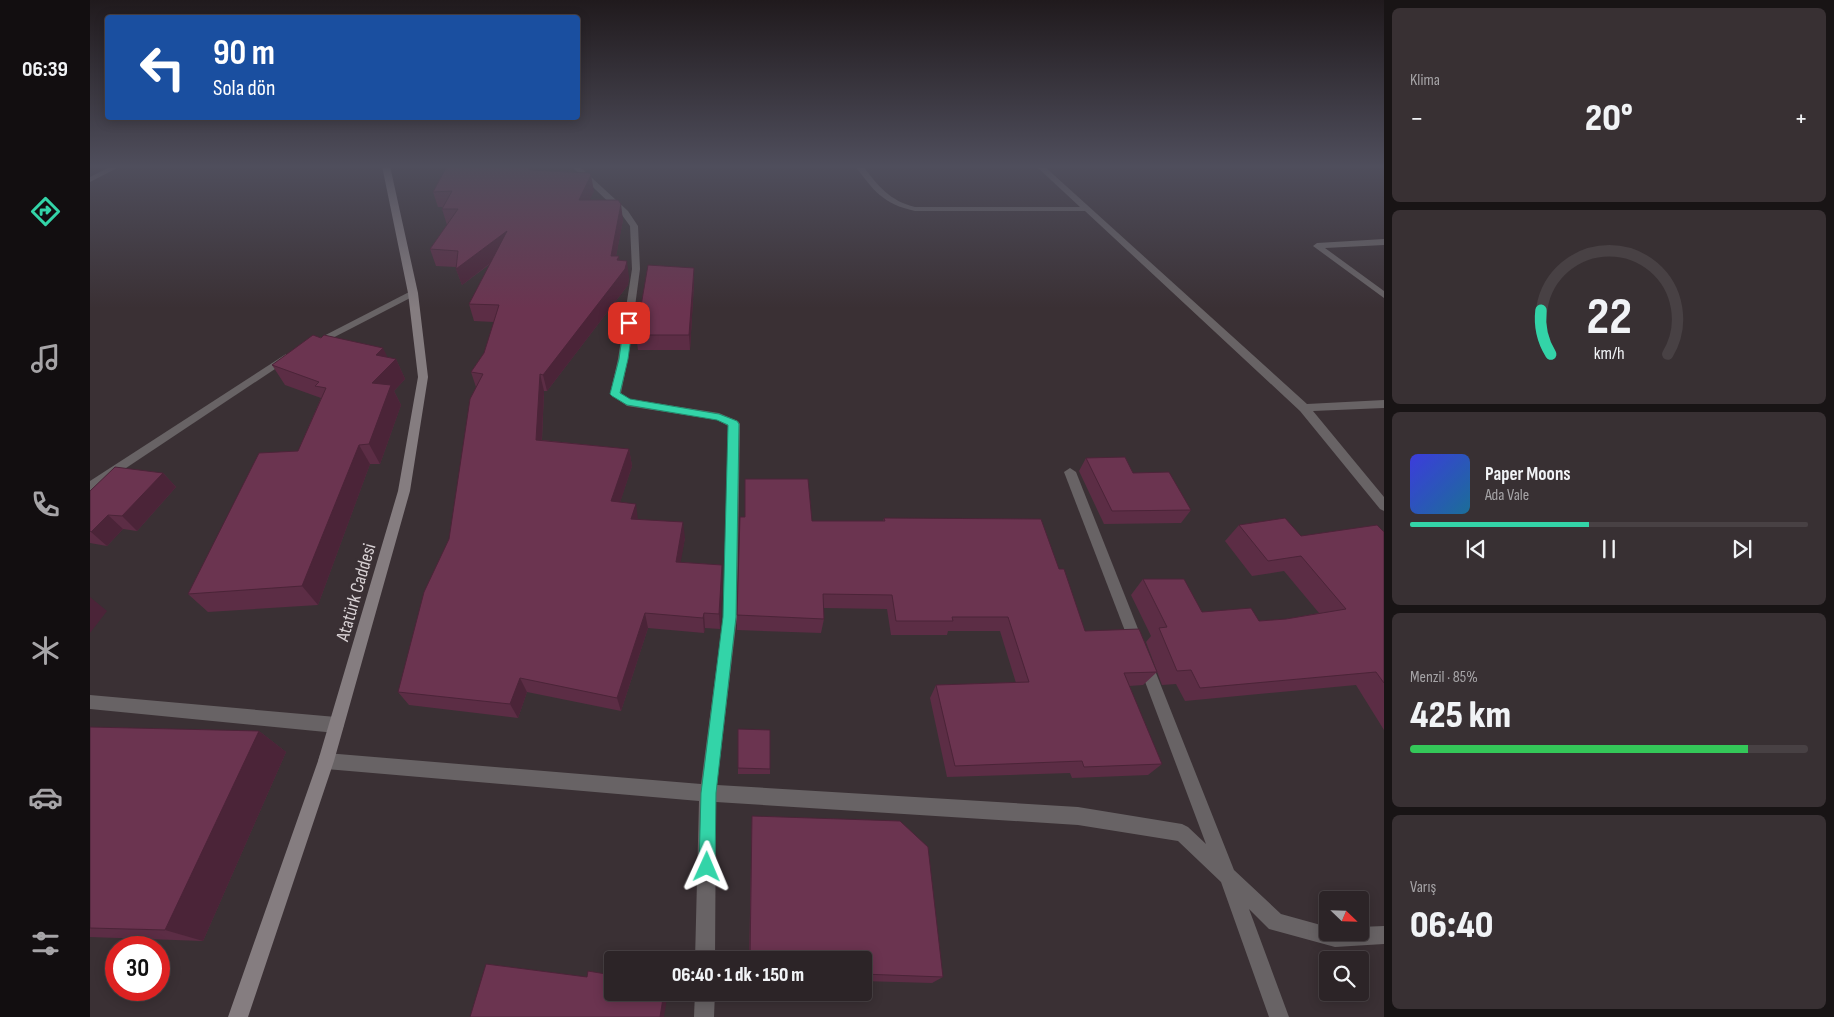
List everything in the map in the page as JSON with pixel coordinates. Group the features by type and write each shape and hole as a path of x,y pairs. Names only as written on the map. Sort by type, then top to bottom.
{"main road":[{"name":"Atatürk Caddesi","path":"238,1017 326,761 404,491 423,377 413,293 396,213"}],"street":[{"path":"625,213 634,226 636,269 623,359 615,394 627,402 719,417 734,424 730,617 708,793 705,951"},
{"path":"1092,213 1304,408 1384,506"},
{"path":"1384,242 1317,246 1384,295"},
{"path":"90,486 283,359 413,293"},
{"path":"1304,408 1384,404"},
{"path":"1070,472 1228,877 1279,1017"},
{"path":"90,702 336,725"},
{"path":"326,761 708,793 1078,816 1182,833 1276,922 1335,938 1384,935"},
{"path":"704,1017 705,1001"}],"building":[{"path":"455,213 619,213 611,256 619,256 617,260 627,261 625,269 543,375 540,374 536,440 629,449 611,501 636,504 631,519 683,522 676,562 722,565 719,614 704,613 703,618 645,613 617,698 520,678 510,704 398,692 424,592 449,539 470,399 483,374 471,372 484,353 499,305 469,304 507,231 456,269 458,251 430,249"},
{"path":"648,265 694,268 689,335 636,335"},
{"path":"313,335 321,338 324,335 383,348 376,355 396,359 372,383 391,385 369,444 359,445 302,586 188,594 259,453 298,451 326,388 315,386 319,382 272,365"},
{"path":"1125,457 1133,473 1169,472 1191,510 1112,511 1086,458"},
{"path":"115,467 163,473 122,516 108,515 91,532 90,491"},
{"path":"745,479 808,479 812,521 885,521 884,518 1041,519 1059,569 1064,569 1085,631 1139,629 1157,672 1124,673 1162,764 1084,767 1082,761 955,766 936,685 1029,682 1008,617 952,617 953,621 896,621 892,595 823,594 824,619 737,615 740,517 745,517"},
{"path":"1285,518 1301,536 1377,525 1384,532 1384,683 1376,672 1200,688 1191,670 1177,671 1159,628 1167,627 1143,579 1184,579 1202,612 1251,608 1259,621 1286,619 1346,609 1301,556 1268,561 1239,525"},
{"path":"90,727 259,731 165,930 90,928"},
{"path":"738,729 770,730 770,769 738,768"},
{"path":"752,816 900,821 928,847 943,977 872,974 872,951 750,951"},
{"path":"486,964 587,977 588,971 604,974 604,1001 663,1001 660,1017 470,1017"}],"route":[{"path":"629,323 615,394 627,402 719,417 734,424 732,448 730,617 708,793 707,867"}]}
